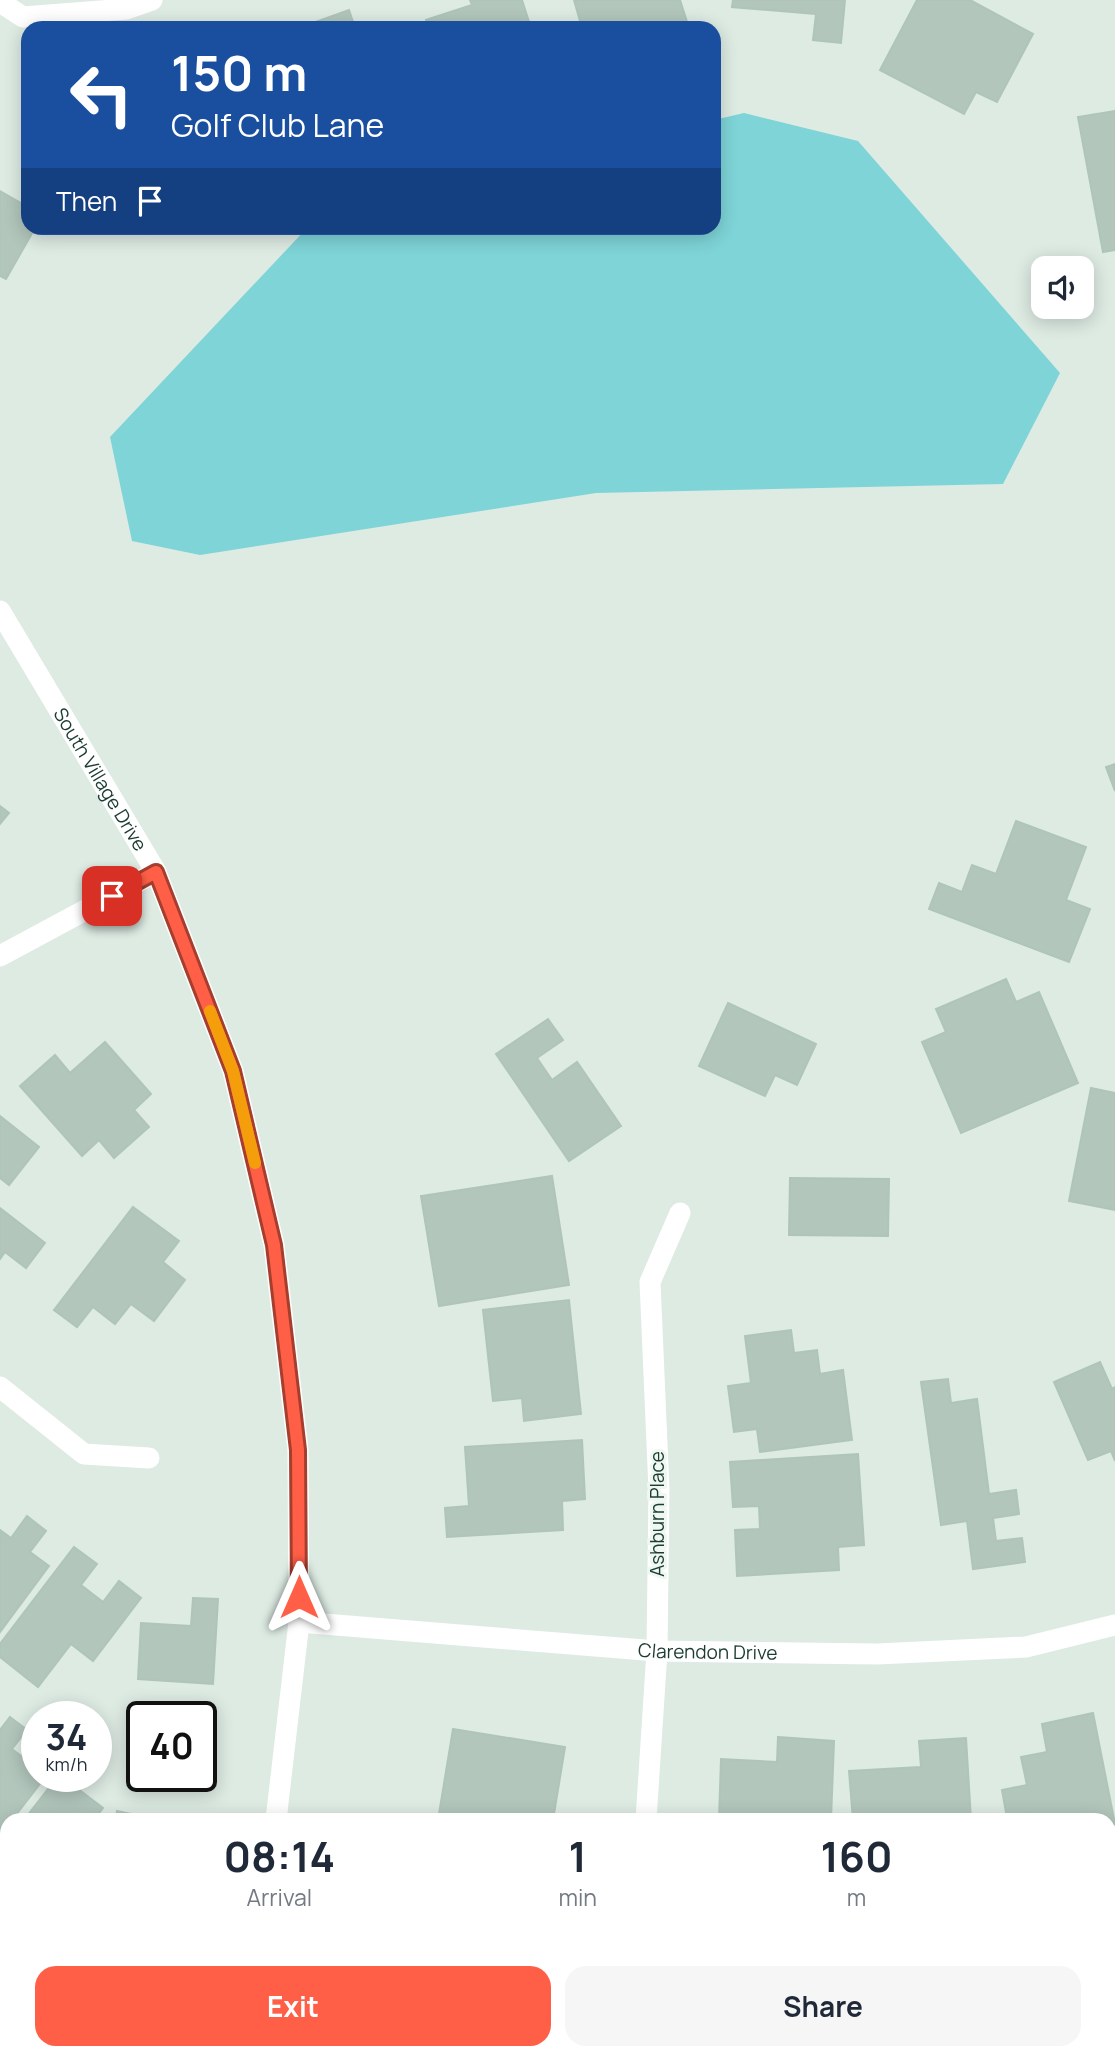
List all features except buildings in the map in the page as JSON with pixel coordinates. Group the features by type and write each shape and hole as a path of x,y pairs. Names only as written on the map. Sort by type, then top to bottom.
{"street":[{"path":"0,2 23,18 126,9 152,0"},
{"name":"South Village Drive","path":"0,611 156,872 233,1071 274,1245 298,1450 299,1622 277,1813"},
{"path":"0,956 156,872"},
{"name":"Ashburn Place","path":"646,1813 657,1651 659,1490 650,1282 680,1213"},
{"path":"0,1387 84,1454 149,1458"},
{"name":"Clarendon Drive","path":"299,1622 657,1651 877,1654 1026,1647 1115,1625"}],"water":[{"path":"744,113 858,141 1060,373 1003,484 596,493 200,555 132,541 110,437 300,235 721,235 721,118"}],"slow traffic":[{"path":"210,1011 233,1071 255,1163"}],"route":[{"path":"112,896 156,872 233,1071 274,1245 298,1450 299,1597"}]}
